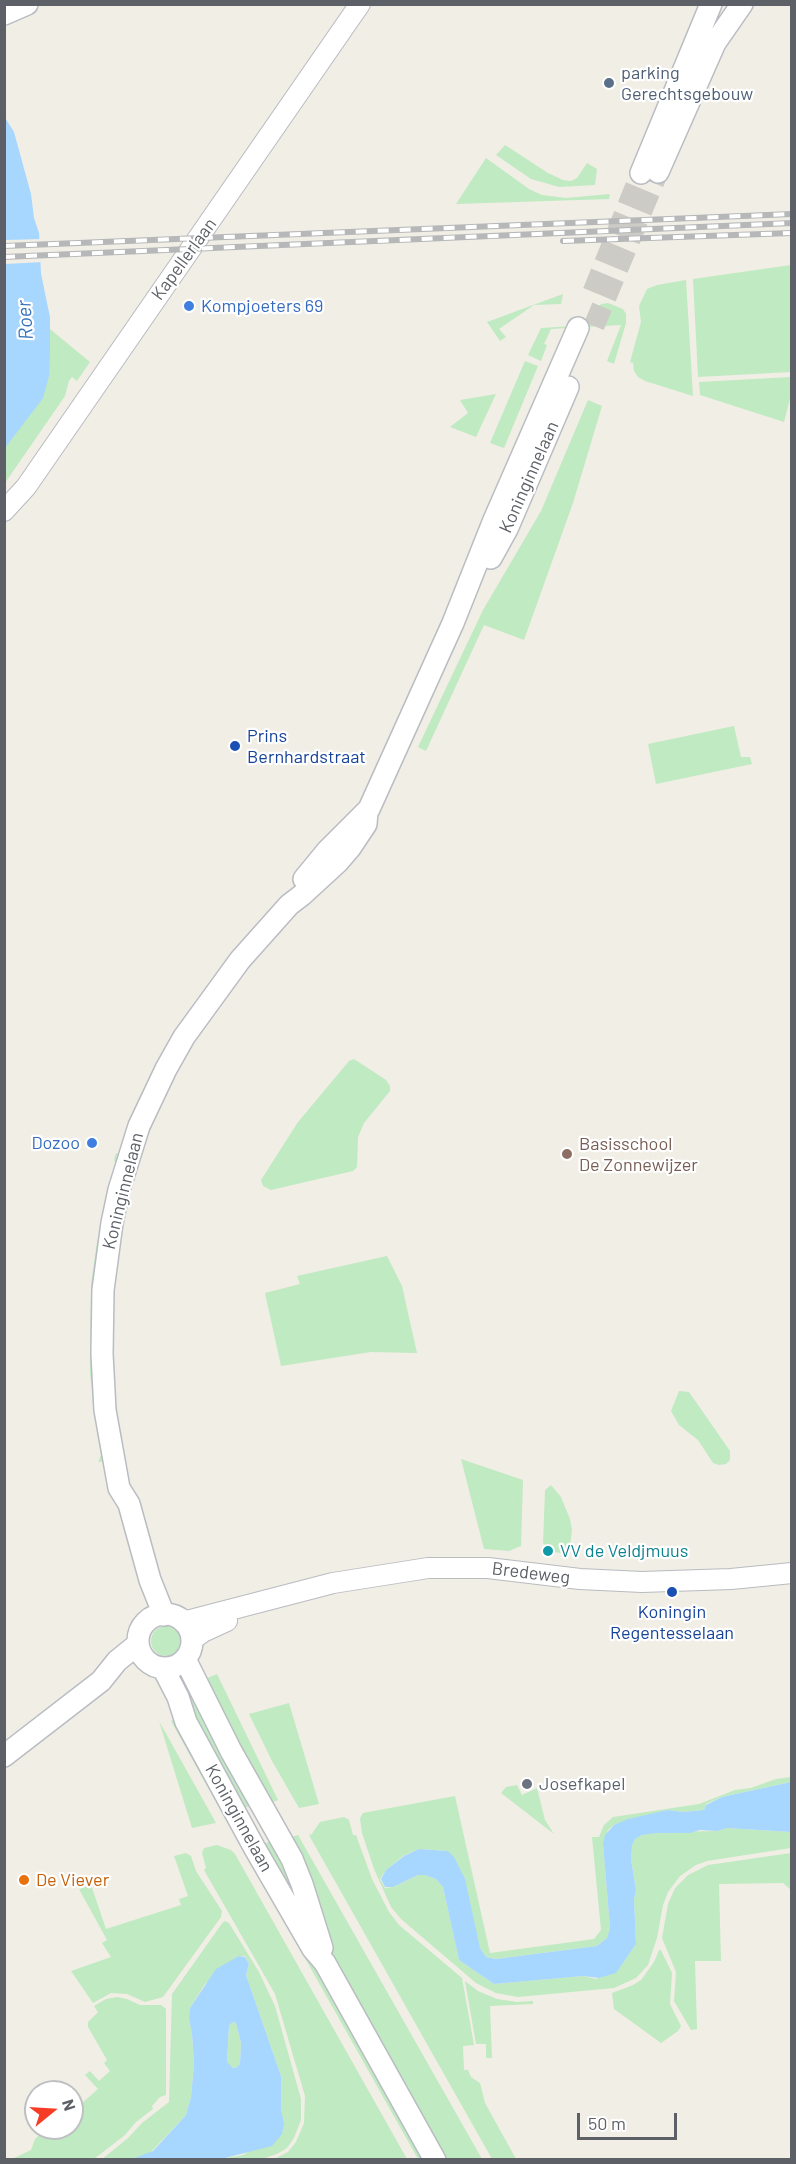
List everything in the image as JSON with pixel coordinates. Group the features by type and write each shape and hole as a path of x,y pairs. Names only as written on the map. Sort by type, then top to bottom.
{"main road":[{"path":"4,14 27,4"},
{"path":"711,4 649,173 715,43 742,4"},
{"path":"715,43 717,23 728,4"},
{"name":"Koninginnelaan","path":"325,1963 302,1884 280,1839 226,1742 174,1632 150,1580 129,1504 119,1488 105,1410 102,1320 103,1290 112,1223 129,1154 152,1096 184,1037 240,960 289,905 338,862 366,824 367,812 453,623 507,529 586,327"},
{"path":"4,1755 101,1681 150,1658 178,1665 174,1632 139,1636 150,1658"},
{"name":"Koninginnelaan","path":"150,1658 178,1697 186,1722 254,1847 313,1949 325,1963 435,2160"}],"street":[{"name":"Kapellerlaan","path":"4,511 26,487 360,4"},
{"name":"Bredeweg","path":"174,1632 203,1632 272,1599 333,1583 428,1568 488,1568 580,1579 642,1582 731,1580 792,1573"}],"green space":[{"path":"5,116 37,252 50,329 90,362 77,381 72,377 69,381 65,396 5,483"},
{"path":"505,145 563,180 571,181 577,178 587,163 597,169 595,185 559,187 531,179 496,155"},
{"path":"486,158 529,189 542,195 566,198 610,194 609,199 456,204"},
{"path":"791,265 791,372 698,377 693,279"},
{"path":"686,280 693,396 645,381 638,377 633,363 630,362 641,322 639,306 647,289"},
{"path":"563,294 561,304 534,305 499,329 506,337 500,341 487,322"},
{"path":"608,303 623,309 626,314 626,323 614,364 607,361 621,325 551,329 544,344 547,345 541,361 528,355 541,328 572,326 585,321 601,304"},
{"path":"525,361 538,366 504,448 490,443"},
{"path":"791,377 791,395 784,422 700,395 699,382"},
{"path":"496,394 476,437 450,427 468,413 460,400"},
{"path":"588,400 602,406 573,503 524,640 484,625 426,751 418,747 483,610 541,511"},
{"path":"734,726 741,757 750,757 752,764 656,784 648,744"},
{"path":"354,1059 386,1080 390,1086 390,1091 364,1123 358,1137 357,1167 353,1171 271,1190 263,1186 261,1180 298,1122 349,1061"},
{"path":"116,1153 123,1155 112,1192 106,1461 98,1462 101,1455 90,1372 91,1284 97,1242 116,1165 114,1160"},
{"path":"387,1256 402,1286 417,1353 371,1352 281,1366 265,1293 300,1284 297,1276"},
{"path":"679,1391 689,1392 730,1451 730,1460 726,1464 713,1463 698,1440 679,1425 671,1411"},
{"path":"461,1459 523,1480 521,1546 509,1551 484,1549"},
{"path":"551,1485 561,1497 570,1519 572,1530 569,1554 552,1552 543,1543 545,1490"},
{"path":"166,1626 177,1630 181,1641 177,1652 166,1656 155,1652 151,1641 155,1630"},
{"path":"217,1674 278,1800 270,1803 202,1680"},
{"path":"192,1686 256,1805 238,1809 182,1691"},
{"path":"289,1703 319,1804 299,1808 249,1714"},
{"path":"179,1717 231,1811 222,1813 171,1721"},
{"path":"159,1721 216,1823 192,1828"},
{"path":"791,1777 791,1782 722,1797 706,1804 704,1810 683,1812 668,1810 614,1825 608,1830 603,1844 610,1928 607,1938 597,1946 496,1959 486,1957 480,1948 448,1851 419,1849 403,1856 386,1870 380,1879 385,1888 393,1887 418,1875 436,1879 443,1887 459,1960 494,1984 583,1976 596,1979 616,1972 636,1944 634,1899 636,1890 631,1859 632,1844 636,1838 661,1832 717,1831 727,1828 791,1832 791,1848 707,1861 696,1865 680,1876 668,1892 663,1905 657,1938 648,1965 636,1978 614,1988 518,1997 496,1993 476,1983 401,1919 391,1907 374,1869 362,1833 360,1818 363,1813 455,1796 490,1953 594,1939 601,1930 592,1837 599,1837 604,1825 613,1817 699,1804 735,1790"},
{"path":"517,1785 522,1795 537,1788 545,1820 554,1834 501,1793 506,1787"},
{"path":"344,1817 349,1820 372,1879 389,1912 399,1925 462,1978 474,2045 463,2046 464,2070 468,2070 471,2077 480,2083 485,2103 516,2159 492,2159 310,1837 309,1833 311,1835 320,1822"},
{"path":"298,1835 482,2159 443,2159 337,1970 284,1839"},
{"path":"276,1840 305,1912 259,1845"},
{"path":"217,1845 235,1854 407,2159 274,2159 288,2152 296,2142 304,2123 305,2096 275,1994 204,1870 206,1868 202,1853 204,1848"},
{"path":"250,1845 426,2159 418,2159 243,1848"},
{"path":"186,1853 191,1856 196,1871 222,1911 221,1917 163,1997 145,2002 127,1994 111,1993 93,2003 71,1971 111,1957 102,1943 107,1940 79,1889 91,1885 106,1929 181,1905 179,1899 188,1896 174,1856"},
{"path":"791,1853 791,1890 783,1883 719,1884 721,1961 695,1961 697,2029 691,2030 674,2001 676,1972 662,1938 668,1904 675,1888 688,1875 708,1865"},
{"path":"225,1921 229,1923 259,1972 275,2006 301,2099 301,2120 294,2138 287,2148 262,2159 221,2159 243,2155 283,2131 281,2076 246,1975 249,1964 245,1956 239,1956 205,1984 190,2008 194,2064 191,2097 186,2115 149,2154 132,2159 101,2160 169,2102 172,1994"},
{"path":"659,1950 672,1973 670,2004 681,2026 678,2031 661,2043 614,2009 612,1993 641,1980 654,1962"},
{"path":"465,1981 478,1991 497,1999 517,2002 533,2001 533,2004 490,2006 492,2058 486,2058 486,2044 476,2044"},
{"path":"117,1997 140,2005 161,2005 166,2009 166,2095 160,2097 152,2106 153,2109 136,2122 125,2135 94,2159 12,2159 31,2150 35,2140 84,2140 84,2101 98,2089 85,2075 90,2071 99,2081 110,2071 104,2063 107,2060 88,2027 88,2022 98,2012 94,2006 106,1999"},
{"path":"236,2023 241,2043 240,2064 236,2068 227,2063 229,2024"}],"water":[{"name":"Roer","path":"4,116 14,132 31,194 34,218 39,233 41,274 50,317 49,376 43,398 5,448"},
{"path":"791,1782 791,1832 727,1828 690,1833 657,1833 642,1835 635,1839 631,1859 636,1890 634,1899 636,1944 616,1973 599,1978 583,1976 494,1984 459,1960 443,1887 436,1879 418,1875 393,1887 385,1887 381,1879 386,1870 404,1856 419,1849 448,1851 454,1857 465,1879 480,1948 486,1957 496,1959 597,1946 607,1938 610,1928 603,1844 605,1835 614,1825 628,1819 668,1810 683,1812 704,1810 706,1805 722,1797"},
{"path":"239,1956 245,1957 249,1964 246,1975 281,2076 281,2109 284,2124 282,2134 272,2146 221,2159 132,2159 153,2151 186,2115 191,2097 194,2064 190,2008 216,1969","holes":["236,2023 241,2043 240,2064 233,2068 227,2062 229,2025"]}],"pier":[{"path":"42,239 44,262 5,264 5,240"}],"tunnel":[{"path":"594,326 658,172"},
{"path":"593,292 641,173"}],"railway":[{"path":"4,246 792,214"},
{"path":"4,257 792,223"},
{"path":"563,241 792,233"}],"place":[{"name":"parking Gerechtsgebouw","path":"609,83"},
{"name":"Kompjoeters 69","path":"189,306"},
{"name":"Prins Bernhardstraat","path":"235,746"},
{"name":"Dozoo","path":"92,1143"},
{"name":"Basisschool De Zonnewijzer","path":"567,1154"},
{"name":"VV de Veldjmuus","path":"548,1551"},
{"name":"Koningin Regentesselaan","path":"672,1592"},
{"name":"Josefkapel","path":"527,1784"},
{"name":"De Viever","path":"24,1880"}]}
